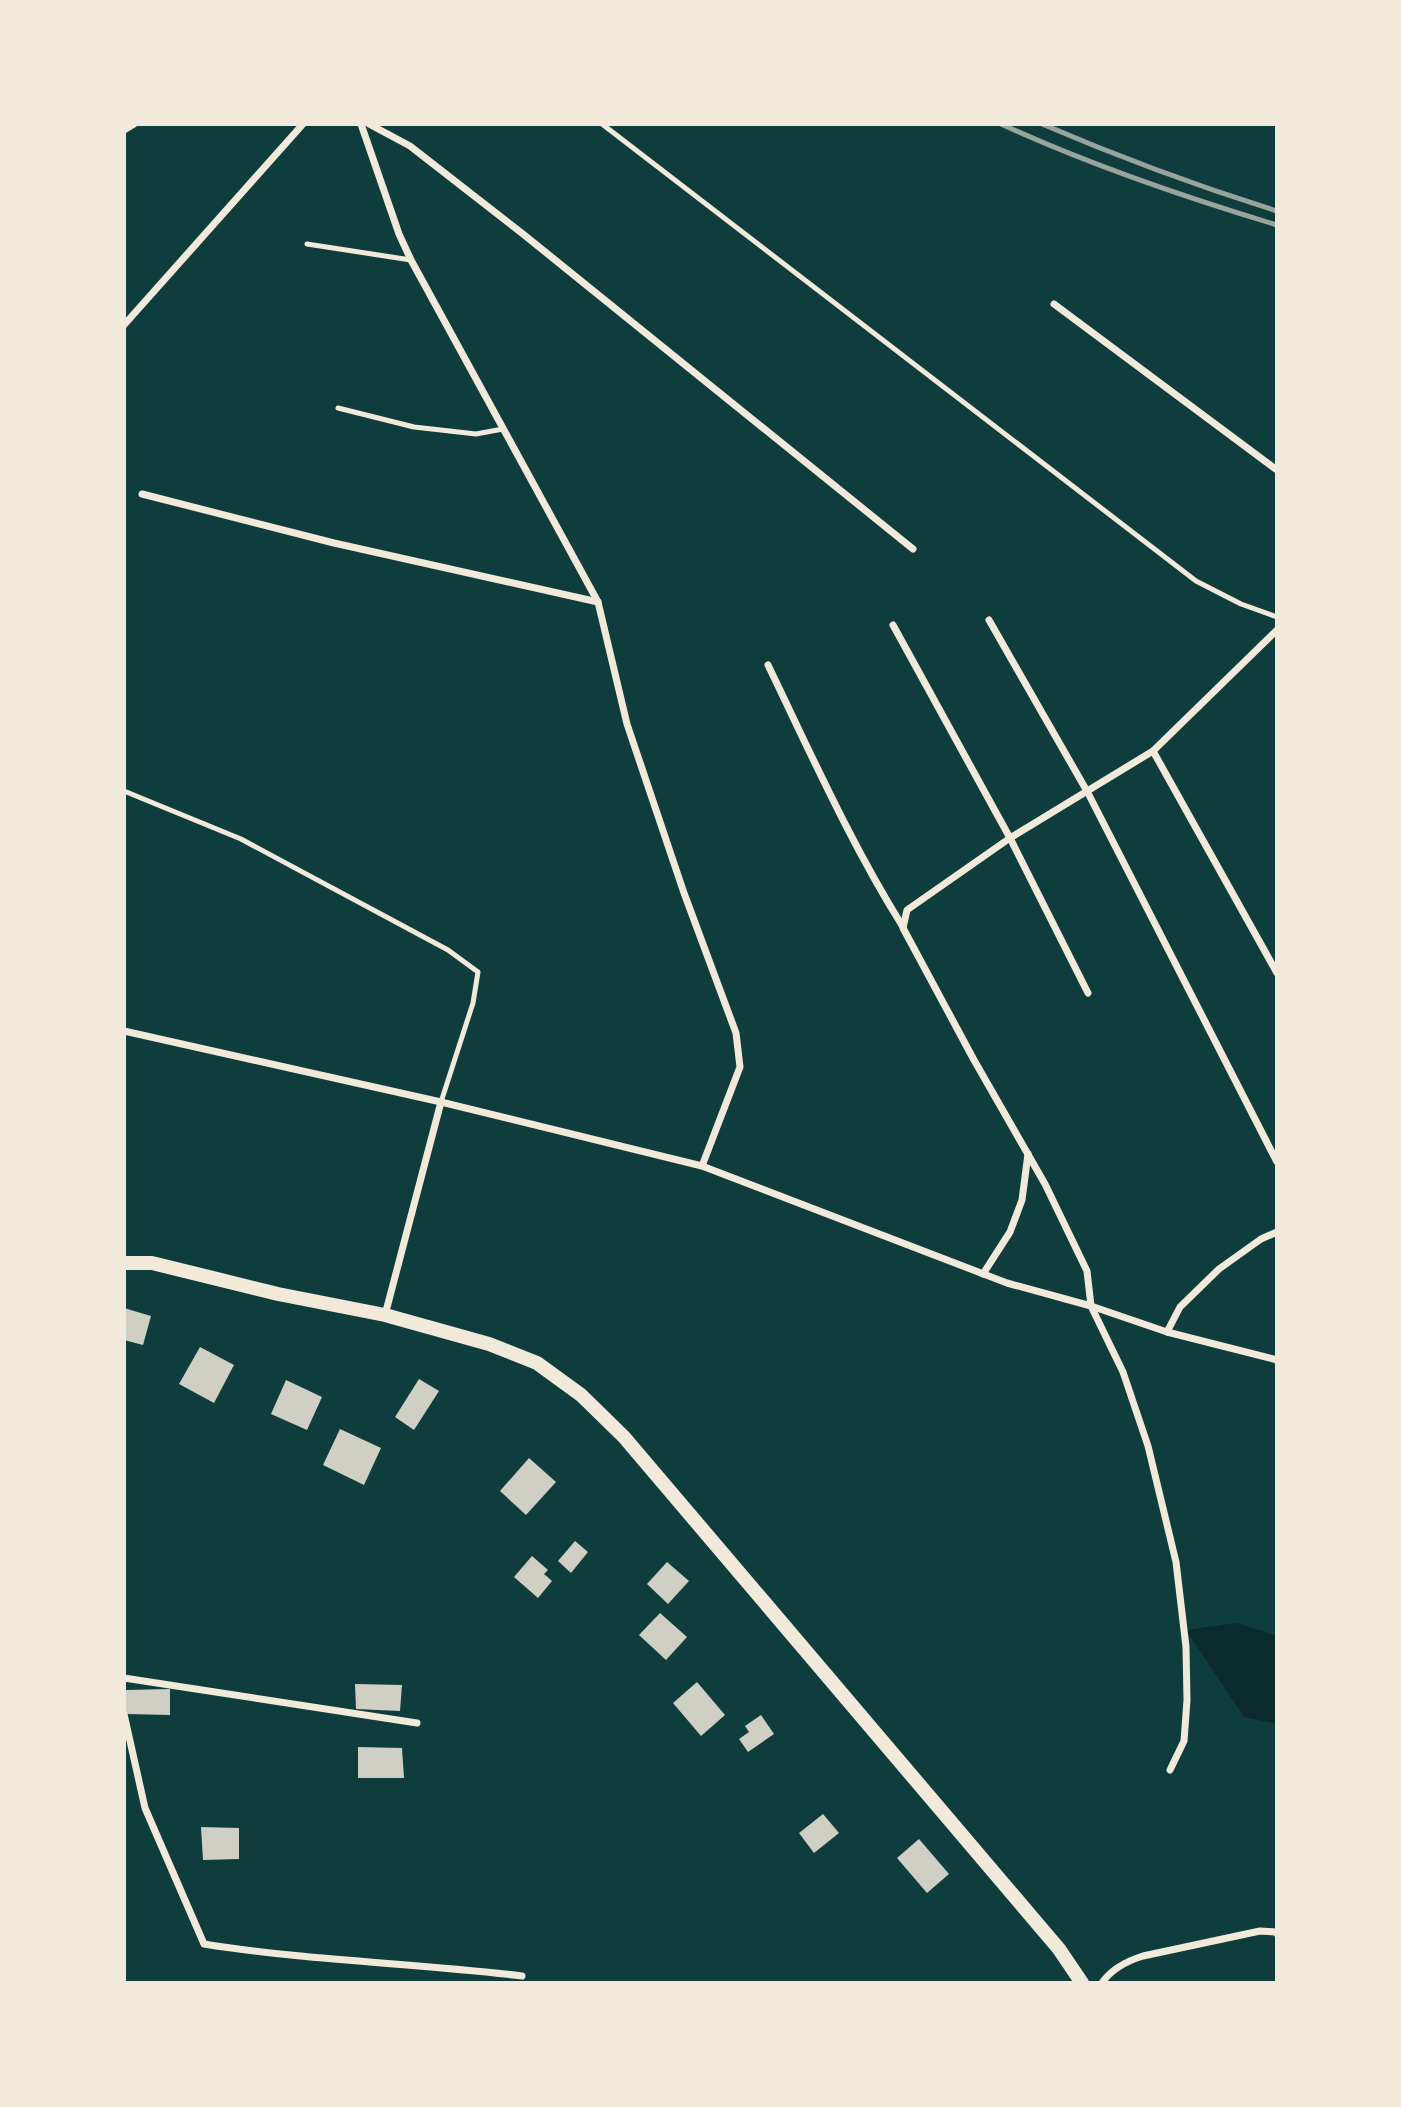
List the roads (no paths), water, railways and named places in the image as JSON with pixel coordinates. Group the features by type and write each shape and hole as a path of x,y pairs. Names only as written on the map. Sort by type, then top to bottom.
{"main road":[{"path":"124,1263 152,1263 278,1294 385,1315 489,1344 537,1363 581,1395 624,1437 822,1669 1059,1949 1082,1983"}],"street":[{"path":"124,130 134,124"},
{"path":"124,325 303,124"},
{"path":"360,124 399,234 411,260 598,602 627,724 684,893 736,1033 740,1067 702,1166"},
{"path":"369,124 410,146 492,210 913,549"},
{"path":"1054,304 1277,470"},
{"path":"142,494 334,543 598,602"},
{"path":"989,620 1088,793 1277,1162"},
{"path":"893,625 1010,838 1088,993"},
{"path":"903,928 907,910 1010,838 1153,751 1277,630"},
{"path":"768,665 837,810 1028,1154 1087,1271 1091,1306 1124,1372 1148,1447 1176,1562 1186,1647 1187,1700 1184,1741 1170,1770"},
{"path":"1153,751 1277,972"},
{"path":"124,1031 442,1102 702,1166 983,1275 1091,1306 1167,1332 1277,1360"},
{"path":"385,1315 442,1102"},
{"path":"983,1275 1010,1232 1022,1200 1028,1154"},
{"path":"1167,1332 1180,1307 1219,1269 1261,1239 1277,1232"},
{"path":"124,1678 416,1723"},
{"path":"124,1714 145,1808 204,1944 285,1955 443,1966 522,1976"},
{"path":"1102,1983 1126,1961 1143,1956 1260,1931 1277,1934"}],"lane":[{"path":"602,124 1196,581 1241,604 1277,617"},
{"path":"307,244 411,260"},
{"path":"338,408 414,428 476,434 503,429"},
{"path":"124,791 241,839 448,950 478,972 473,1003 442,1102"}],"water":[{"path":"1237,1623 1277,1636 1277,1724 1244,1717 1186,1630"}],"railway":[{"path":"1001,124 1137,179 1277,225"},
{"path":"1042,124 1217,192 1277,211"}]}
